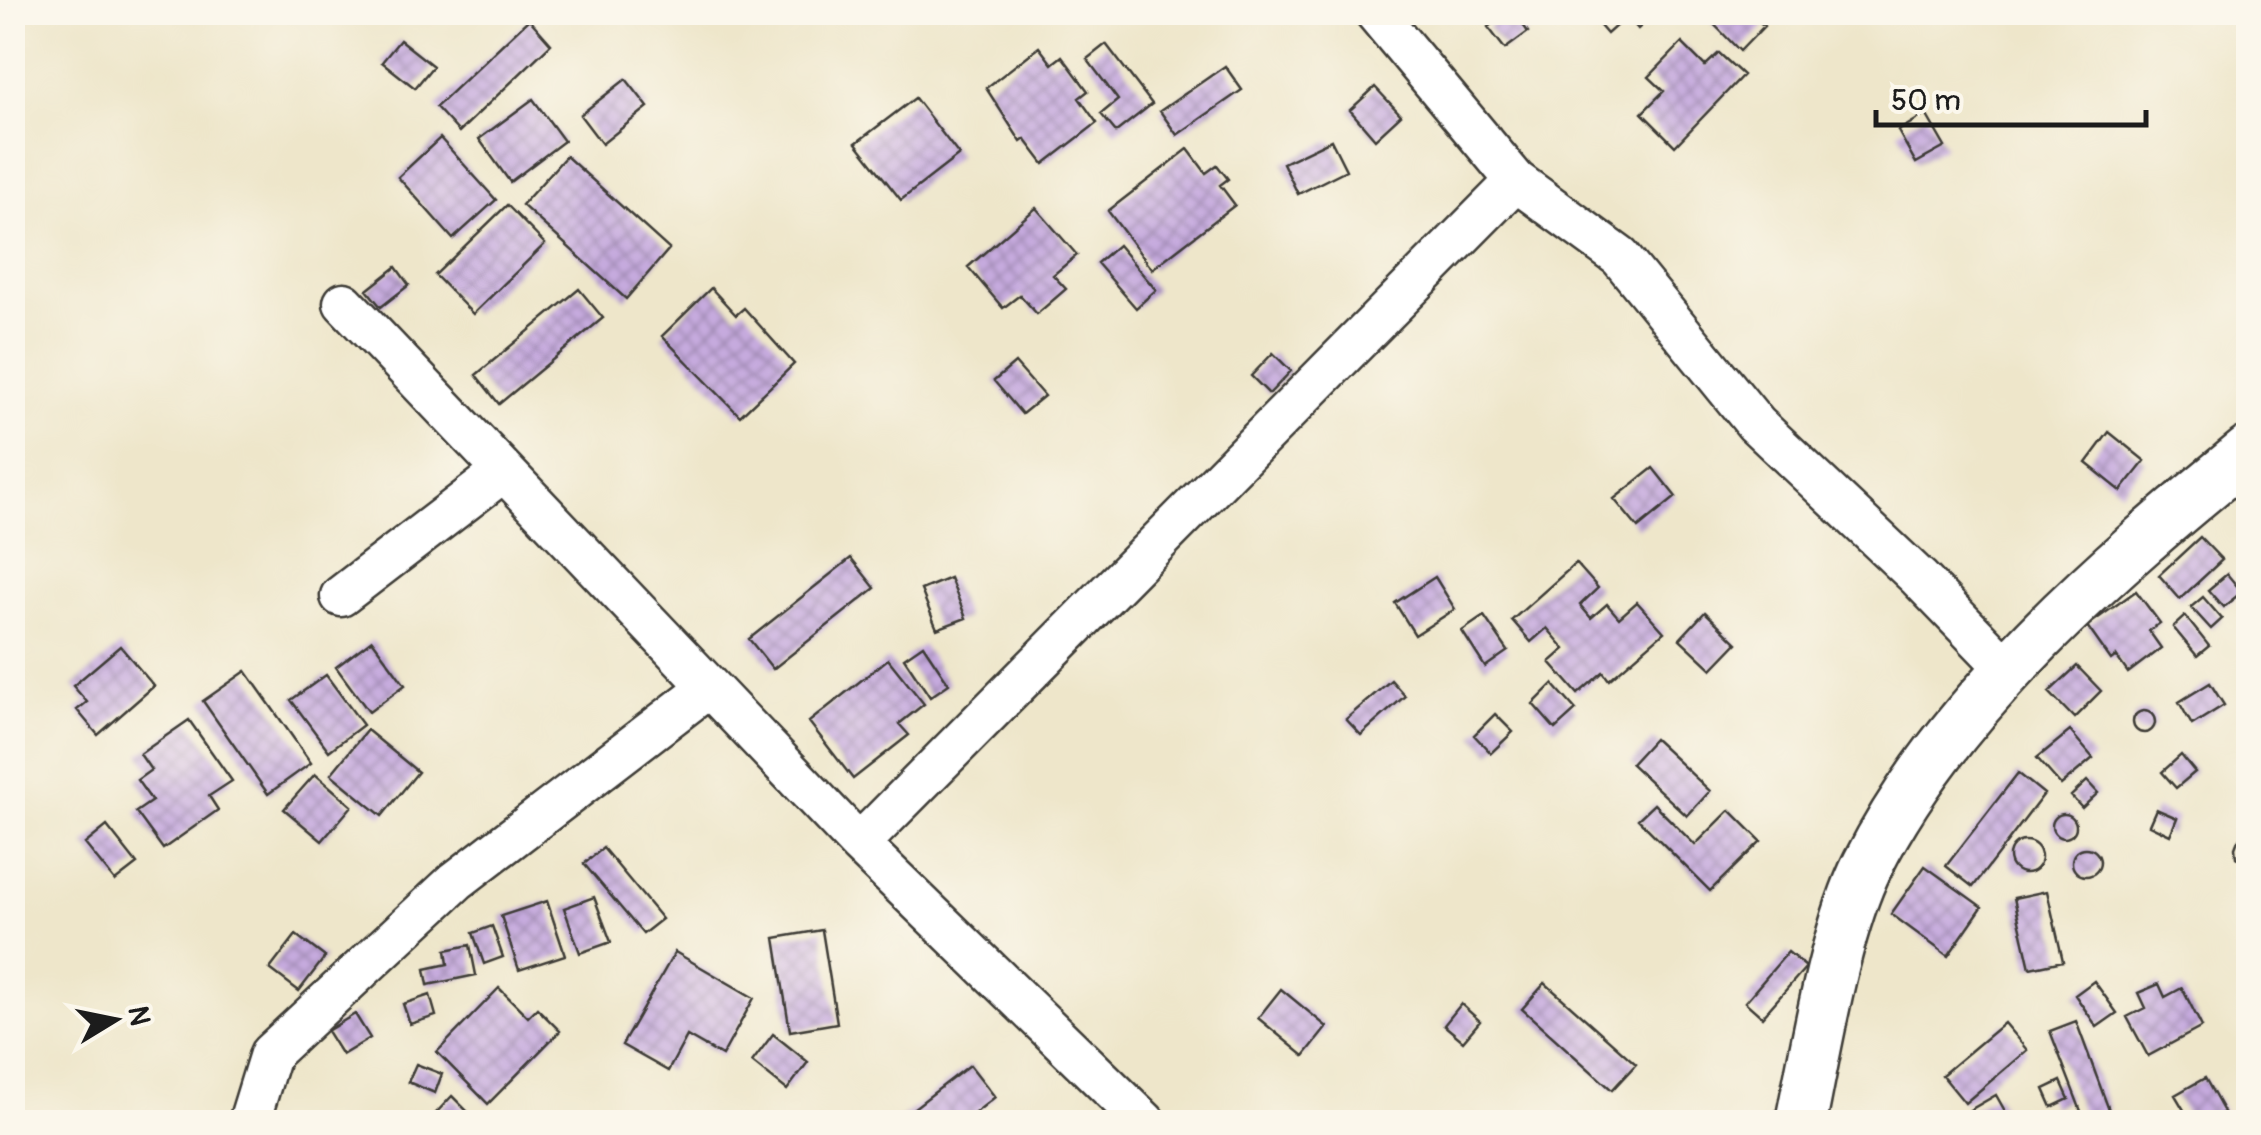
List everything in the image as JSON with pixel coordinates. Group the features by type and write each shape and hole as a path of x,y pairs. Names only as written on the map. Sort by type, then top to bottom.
{"street":[{"path":"1375,12 1516,181 1620,256 1756,424 1920,578 2010,672"},
{"path":"859,844 1516,181"},
{"path":"344,303 859,844 1146,1122"},
{"path":"1802,1122 1833,979 1866,866 1918,780 1961,722 2010,672 2148,535 2248,452"},
{"path":"341,596 504,471"},
{"path":"249,1122 270,1054 456,881 709,686"}],"building":[{"path":"1507,12 1514,12 1528,32 1505,49 1488,27"},
{"path":"1604,12 1656,12 1638,29 1627,16 1607,34 1595,20"},
{"path":"1702,12 1750,12 1764,26 1740,51"},
{"path":"529,19 551,44 459,132 436,107"},
{"path":"400,40 433,66 415,88 382,62"},
{"path":"1682,43 1705,66 1719,53 1743,75 1675,146 1642,113 1664,91 1649,77"},
{"path":"1106,44 1152,104 1116,132 1101,114 1118,100 1087,59"},
{"path":"1039,47 1052,64 1062,56 1088,91 1079,98 1097,123 1044,164 1025,139 1021,142 986,88"},
{"path":"1225,66 1242,90 1177,135 1160,111"},
{"path":"626,79 648,107 602,144 580,115"},
{"path":"1375,87 1401,115 1375,139 1350,110"},
{"path":"915,98 959,155 901,200 856,143"},
{"path":"533,99 564,141 510,182 479,139"},
{"path":"1926,114 1945,147 1916,163 1898,131"},
{"path":"440,138 496,200 453,239 398,177"},
{"path":"1331,140 1346,170 1298,194 1283,163"},
{"path":"1188,149 1206,173 1217,165 1228,179 1220,185 1235,205 1152,269 1108,211"},
{"path":"566,156 669,249 626,299 522,205"},
{"path":"507,205 545,244 473,314 435,275"},
{"path":"1036,208 1077,255 1053,275 1066,289 1037,314 1020,295 1003,308 968,267"},
{"path":"1118,245 1156,290 1136,308 1097,263"},
{"path":"396,267 409,285 381,307 367,290"},
{"path":"711,288 736,315 744,308 794,364 740,416 662,336"},
{"path":"579,289 603,318 499,404 476,375"},
{"path":"1273,353 1291,371 1269,394 1251,376"},
{"path":"1015,363 1044,396 1022,414 994,381"},
{"path":"2109,432 2145,461 2121,491 2086,463"},
{"path":"1653,468 1676,497 1638,528 1614,499"},
{"path":"2200,537 2222,560 2180,599 2159,575"},
{"path":"851,558 875,588 773,669 749,639"},
{"path":"1576,563 1598,588 1580,605 1591,618 1607,604 1619,618 1637,602 1664,632 1609,680 1603,672 1578,694 1550,662 1565,649 1547,628 1531,642 1512,620"},
{"path":"2227,574 2242,592 2223,607 2208,590"},
{"path":"1435,577 1455,609 1415,635 1395,603"},
{"path":"950,578 966,618 937,629 921,590"},
{"path":"2136,591 2160,623 2149,631 2161,648 2128,673 2116,656 2111,660 2087,626"},
{"path":"2203,597 2222,619 2211,629 2191,607"},
{"path":"1705,612 1737,643 1712,669 1680,639"},
{"path":"1484,616 1508,651 1485,667 1462,631"},
{"path":"2185,616 2209,646 2197,656 2173,627"},
{"path":"372,640 405,685 369,712 336,667"},
{"path":"923,645 949,684 930,697 904,658"},
{"path":"120,646 154,686 98,735 77,710 87,702 73,686"},
{"path":"888,659 924,704 899,724 909,735 853,779 809,722"},
{"path":"2077,666 2101,691 2074,718 2049,692"},
{"path":"246,671 311,763 268,794 203,701"},
{"path":"326,675 363,725 329,751 291,700"},
{"path":"1391,680 1405,696 1361,735 1346,719"},
{"path":"2210,683 2224,705 2192,725 2179,702"},
{"path":"1553,684 1576,710 1555,729 1533,704"},
{"path":"2140,711 2148,711 2155,722 2148,733 2140,733 2133,726 2133,718"},
{"path":"1495,714 1513,732 1491,753 1474,735"},
{"path":"189,720 232,781 209,796 218,810 163,849 136,812 152,801 137,780 151,770 140,754"},
{"path":"367,730 418,772 382,816 331,774"},
{"path":"2070,731 2093,758 2061,785 2037,758"},
{"path":"1654,739 1710,791 1687,816 1631,764"},
{"path":"2181,755 2195,772 2176,788 2162,772"},
{"path":"2018,773 2044,794 1973,887 1946,866"},
{"path":"315,774 352,806 322,841 284,809"},
{"path":"2087,781 2098,793 2082,808 2071,796"},
{"path":"1654,804 1695,845 1730,810 1761,841 1710,891 1638,819"},
{"path":"2156,809 2177,818 2170,835 2149,825"},
{"path":"2059,814 2069,814 2076,826 2069,838 2059,838 2052,831 2052,821"},
{"path":"107,826 137,864 115,881 85,844"},
{"path":"2248,833 2248,866 2236,857 2235,848"},
{"path":"2025,841 2037,845 2041,857 2037,869 2025,873 2013,869 2009,857 2013,845"},
{"path":"603,848 662,919 643,934 584,864"},
{"path":"2086,848 2096,852 2100,862 2096,872 2086,876 2076,872 2072,862 2076,852"},
{"path":"1925,866 1982,907 1948,956 1891,914"},
{"path":"2047,891 2063,961 2030,968 2014,898"},
{"path":"594,897 611,942 580,953 564,908"},
{"path":"547,901 565,955 519,970 501,916"},
{"path":"492,926 503,957 484,964 473,933"},
{"path":"822,930 837,1023 790,1031 775,938"},
{"path":"296,935 325,957 299,991 270,969"},
{"path":"470,945 476,975 428,985 425,969 448,964 446,950"},
{"path":"675,952 754,998 722,1056 687,1036 668,1071 622,1045"},
{"path":"1788,952 1806,967 1762,1017 1745,1002"},
{"path":"2094,981 2117,1013 2097,1027 2075,995"},
{"path":"1545,983 1636,1064 1612,1090 1522,1009"},
{"path":"2159,984 2165,997 2182,988 2202,1027 2148,1056 2127,1017 2145,1008 2138,993"},
{"path":"499,988 528,1017 537,1008 560,1031 488,1104 437,1052"},
{"path":"1281,989 1327,1027 1304,1056 1258,1018"},
{"path":"430,995 436,1016 410,1024 403,1004"},
{"path":"1461,1004 1480,1021 1463,1041 1444,1025"},
{"path":"355,1014 370,1038 342,1055 327,1031"},
{"path":"2076,1021 2109,1110 2084,1119 2050,1031"},
{"path":"2004,1023 2027,1050 1965,1103 1942,1075"},
{"path":"773,1034 808,1062 787,1090 752,1062"},
{"path":"416,1064 442,1074 435,1093 408,1082"},
{"path":"970,1065 995,1097 975,1113 982,1122 896,1122"},
{"path":"2205,1078 2224,1112 2204,1122 2191,1122 2175,1095"},
{"path":"2061,1081 2069,1099 2052,1107 2044,1089"},
{"path":"1996,1095 2010,1120 1978,1122 1970,1110"},
{"path":"452,1096 478,1122 426,1122 435,1114"}]}
